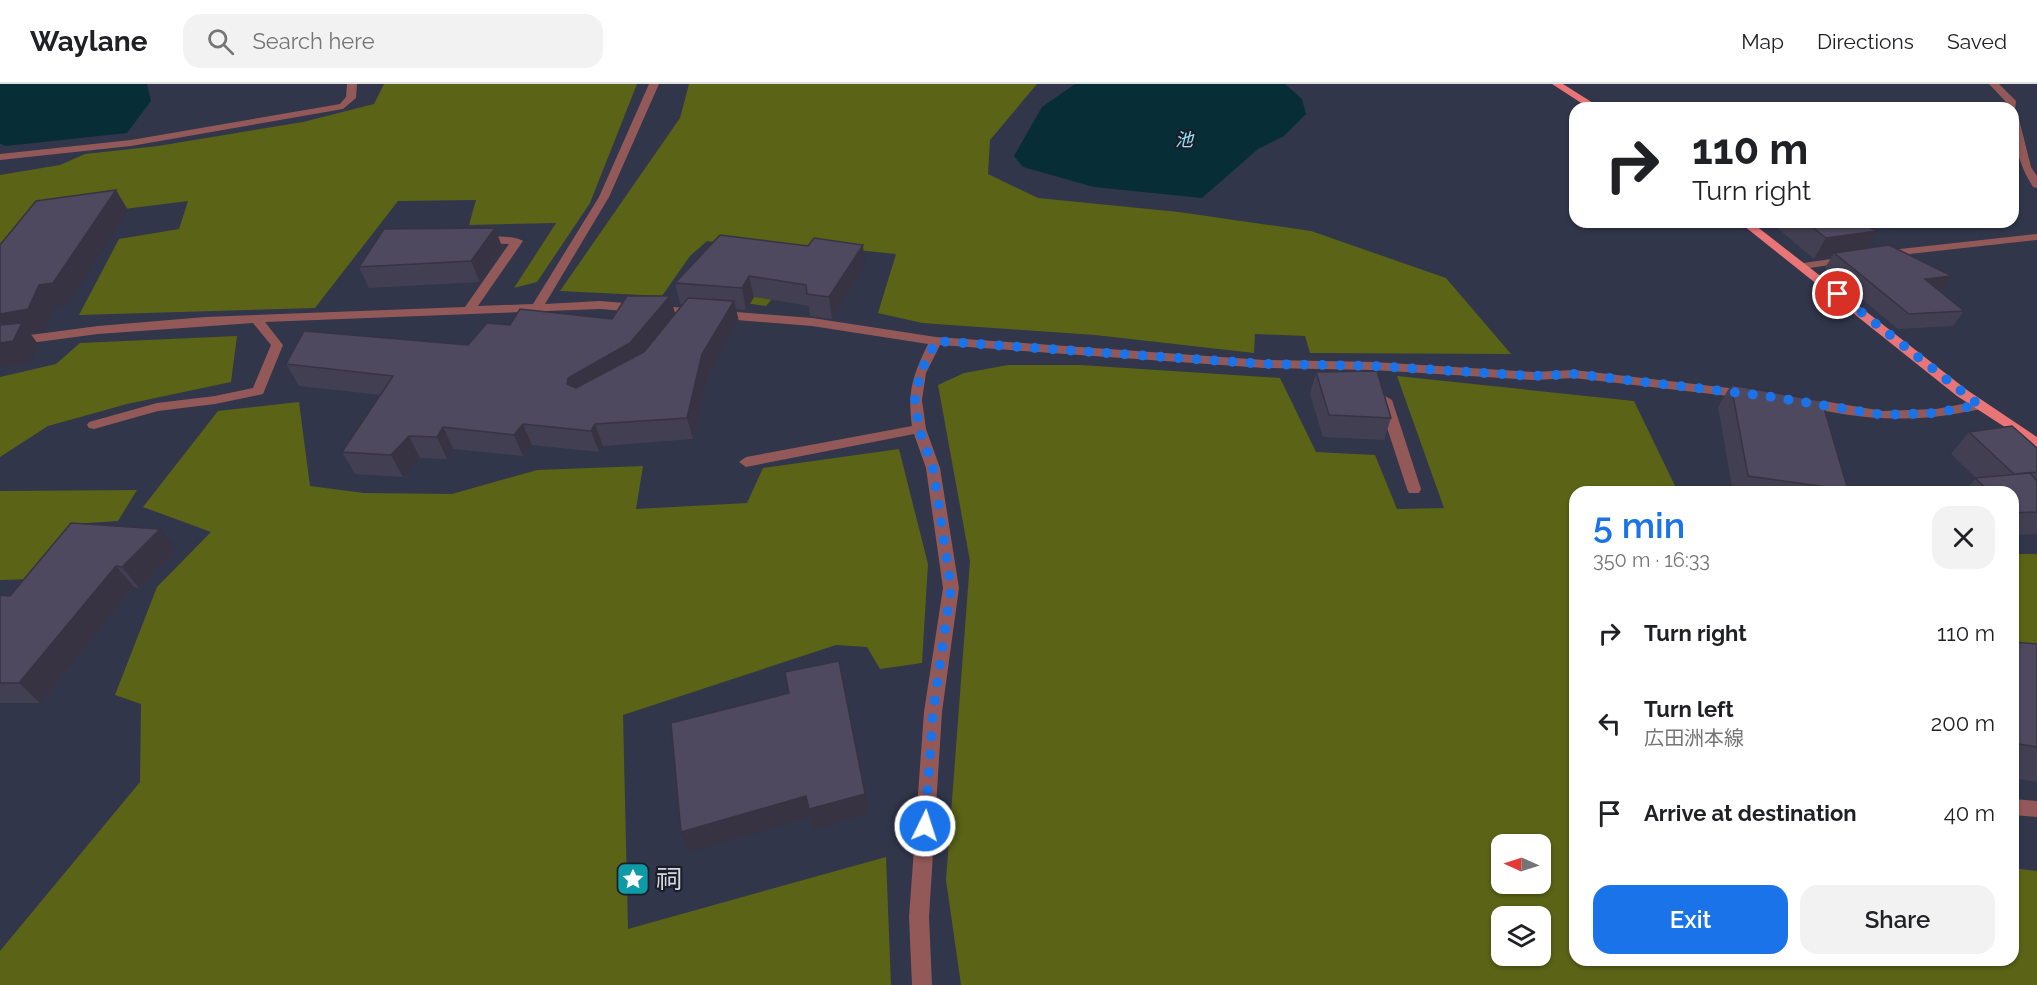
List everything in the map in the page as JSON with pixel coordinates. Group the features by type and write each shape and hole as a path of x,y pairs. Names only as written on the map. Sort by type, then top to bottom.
{"main road":[{"path":"1557,84 1586,102"},
{"path":"1752,228 1979,405 2037,443"}],"street":[{"path":"0,157 131,143 343,106 351,98 352,84"},
{"path":"538,306 604,197 654,84"},
{"path":"1994,84 2011,102"},
{"path":"2019,139 2026,167 2037,185"},
{"path":"1803,266 1868,256 2037,237"},
{"path":"469,310 517,240 473,241"},
{"path":"0,343 98,330 256,319 600,305 812,322 936,341 1264,364 1377,377 1574,374 1754,395"},
{"path":"677,327 690,311"},
{"path":"94,425 157,407 215,400 258,391 277,345 256,319"},
{"path":"922,985 919,917 933,712 951,588 933,468 919,429 915,400 920,373 936,341"},
{"path":"1377,377 1414,489"},
{"path":"1789,400 1883,415 1935,413 1979,405"},
{"path":"746,462 919,429"},
{"path":"2019,808 2037,809"}],"green space":[{"path":"384,84 637,84 590,203 537,282 514,288 556,223 469,225 476,200 398,201 315,308 79,315 119,239 179,229 188,201 116,210 0,253 0,175 60,165 85,154 158,146 303,122 374,104"},
{"path":"689,84 1037,84 990,140 988,174 1038,198 1179,212 1311,231 1446,278 1511,354 1310,353 1305,336 1255,334 1254,353 1095,335 922,323 878,313 896,254 818,246 766,306 737,302 774,250 707,241 690,256 662,296 560,291 680,118"},
{"path":"237,336 231,382 127,404 48,426 0,457 0,377 56,364 80,343"},
{"path":"1008,365 1080,365 1280,378 1316,452 1375,455 1397,509 1444,508 1397,376 1634,401 1675,486 1569,486 1569,966 2019,966 2019,869 2037,871 2037,985 961,985 946,880 970,561 938,385 964,373"},
{"path":"299,402 310,486 364,493 452,494 537,470 643,466 636,509 747,503 763,468 899,449 928,564 922,663 880,669 867,647 836,645 623,715 628,929 886,857 891,985 0,985 0,951 140,782 141,704 115,695 157,587 211,532 143,507 218,411"},
{"path":"137,490 118,521 72,524 34,579 0,580 0,491"},
{"path":"2019,554 2037,554 2037,655 2019,644"}],"water":[{"path":"0,84 147,84 151,101 127,133 6,146 0,144"},
{"name":"池","path":"1075,84 1285,84 1302,99 1306,114 1284,136 1258,149 1202,198 1094,187 1023,167 1014,156 1042,107"}],"building":[{"path":"116,190 53,283 39,285 28,309 0,314 0,245 36,201"},
{"path":"495,228 471,261 359,267 384,229"},
{"path":"1814,228 1871,228 1877,231 1826,238"},
{"path":"720,235 808,246 814,238 863,245 829,297 807,294 806,285 749,276 742,288 675,283"},
{"path":"1889,245 1952,276 1925,279 1964,311 1909,314 1834,253"},
{"path":"627,296 670,296 630,343 568,378 567,384 576,388 644,352 688,298 734,301 702,354 687,418 595,424 591,431 523,424 514,435 443,427 437,437 409,436 391,455 342,452 393,376 286,364 304,331 468,345 487,323 510,325 520,309 612,319"},
{"path":"22,323 13,341 0,343 0,325"},
{"path":"1377,371 1391,418 1329,415 1316,372"},
{"path":"1731,385 1822,401 1847,486 1819,486 1748,476"},
{"path":"2012,426 2037,448 2037,472 2014,474 1969,432"},
{"path":"2030,473 2037,481 2037,512 2019,513 2019,486 1984,486 1975,478"},
{"path":"71,523 160,529 122,567 116,566 19,683 0,683 0,595 10,596"},
{"path":"2019,642 2037,644 2037,747 2019,744"},
{"path":"839,661 865,794 809,809 806,796 681,832 671,723 789,693 785,672"}],"place":[{"name":"祠","path":"633,879"}],"route":[{"path":"925,826 933,712 951,588 933,468 919,429 915,400 920,373 936,341 1264,364 1373,366 1534,376 1574,374 1766,396 1883,415 1935,413 1979,405 1838,294"}]}
